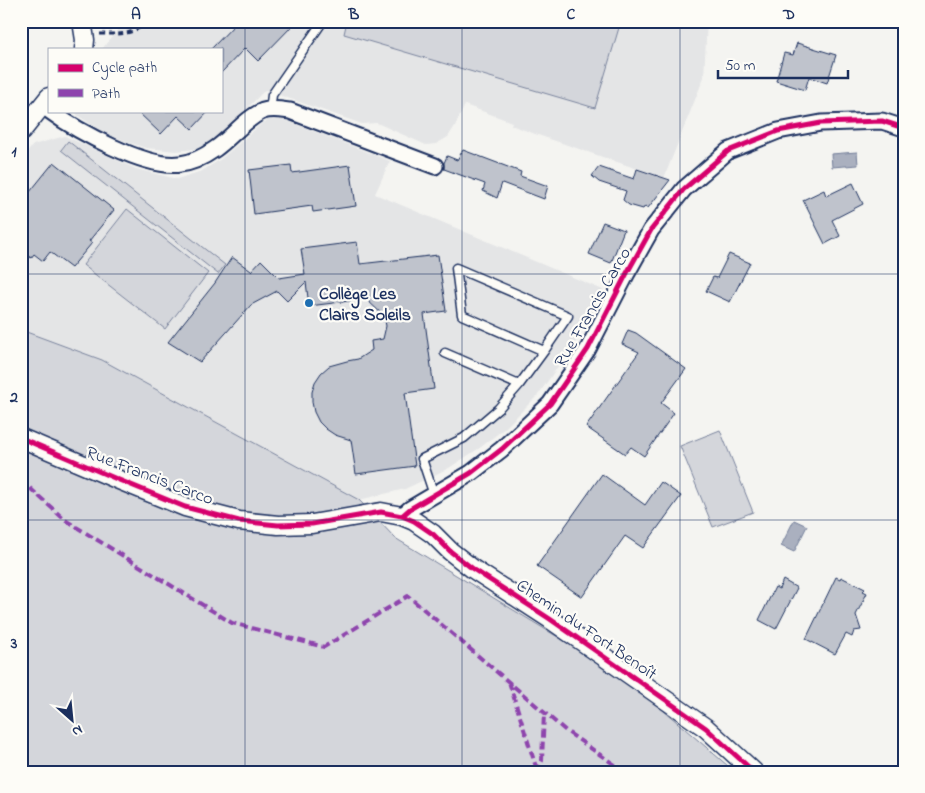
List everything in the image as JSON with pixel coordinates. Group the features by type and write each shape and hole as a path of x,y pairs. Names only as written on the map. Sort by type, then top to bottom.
{"street":[{"path":"21,132 47,106"},
{"path":"54,112 67,123 124,152 156,163 180,164 199,158 215,149 264,111 277,109 290,111 435,166"},
{"name":"Rue Francis Carco","path":"21,438 185,507 238,521 278,525 312,524 381,512 402,516 410,509 471,474 502,449 550,404 588,349 651,230 684,189 728,151 778,131 820,123 882,121 904,128"},
{"name":"Chemin du Fort Benoît","path":"402,516 414,521 433,534 450,551 473,569 550,619 706,728 754,772"}],"lane":[{"path":"272,110 272,96 323,21"},
{"path":"434,495 422,460 464,438 498,409 519,385 544,351 568,316 456,268 462,315 544,351"},
{"path":"445,353 519,385"}],"path":[{"path":"83,35 124,34 137,30 149,21"}],"shaded area":[{"path":"125,21 707,21 704,77 664,178 538,135 511,125 512,122 465,105 448,137 436,144 426,145 377,123 362,124 265,90 219,137 206,145 196,149 176,151 146,148 103,132 77,115 76,112 222,112 222,48 103,48"},
{"path":"347,21 621,21 595,108 344,34"},
{"name":"Collège Les Clairs Soleils","path":"268,120 285,120 390,161 375,194 603,290 591,316 576,341 538,395 505,428 481,447 449,468 405,489 359,500 102,360 21,330 21,160 33,145 65,136 136,169 177,179 202,171 221,159 260,125"},
{"path":"68,141 225,265 218,274 61,150"},
{"path":"127,209 208,273 165,329 83,265"},
{"path":"21,330 102,360 359,500 395,538 627,679 735,772 21,772"},
{"path":"720,430 753,512 713,527 680,446"}],"water":[{"path":"857,152 858,165 832,167 831,154"},
{"path":"794,520 807,526 794,552 781,546"}],"building":[{"path":"238,21 297,21 258,61 245,48 222,72 222,48 212,48"},
{"path":"797,43 836,55 827,83 809,77 805,90 776,81 784,53 793,55"},
{"path":"138,112 208,112 192,129 178,116 161,134"},
{"path":"463,150 521,172 520,176 548,186 544,199 502,183 497,198 483,191 485,184 444,169 447,156 457,160"},
{"path":"54,162 114,210 89,241 92,243 71,268 50,252 43,261 34,254 31,258 21,250 21,203"},
{"path":"291,165 292,173 350,165 356,206 313,212 312,206 254,214 249,170"},
{"path":"599,167 634,179 637,169 670,180 648,208 645,206 643,209 629,205 623,200 626,191 599,182 592,176"},
{"path":"853,183 863,204 832,220 840,236 825,244 803,200 824,190 826,196"},
{"path":"603,222 624,230 611,263 589,254"},
{"path":"357,242 360,264 438,255 446,311 424,314 434,389 405,393 415,466 356,474 351,440 335,435 319,422 314,412 312,392 315,382 329,366 358,359 372,350 371,341 383,339 386,326 384,316 366,299 309,306 306,282 287,301 277,291 251,305 200,362 168,342 215,283 232,257 251,271 261,260 279,278 305,274 301,249"},
{"path":"729,254 750,263 730,302 706,291 713,277 717,278"},
{"path":"628,330 636,333 686,369 661,403 674,413 644,456 631,447 625,454 586,427 639,352 622,344"},
{"path":"602,474 645,505 661,482 681,496 643,548 625,536 582,597 537,566"},
{"path":"836,577 840,579 841,577 865,589 863,591 867,593 856,615 861,630 854,631 852,637 846,634 835,654 806,639"},
{"path":"783,580 797,588 776,629 759,620 775,587 779,589"}],"marked path":[{"path":"21,480 65,520 232,623 324,647 408,596 566,731 625,772"},
{"path":"509,682 537,770"},
{"path":"536,772 542,761 544,712"}],"cycle path":[{"path":"402,516 410,509 471,473 502,449 550,404 588,349 651,230 684,189 728,151 778,131 821,123 882,121 904,128"},
{"path":"21,438 185,507 239,521 278,525 312,524 381,512 402,516 414,521 433,534 450,551 473,569 550,619 706,728 754,772"}],"place":[{"name":"Collège Les Clairs Soleils","path":"309,303"}]}
